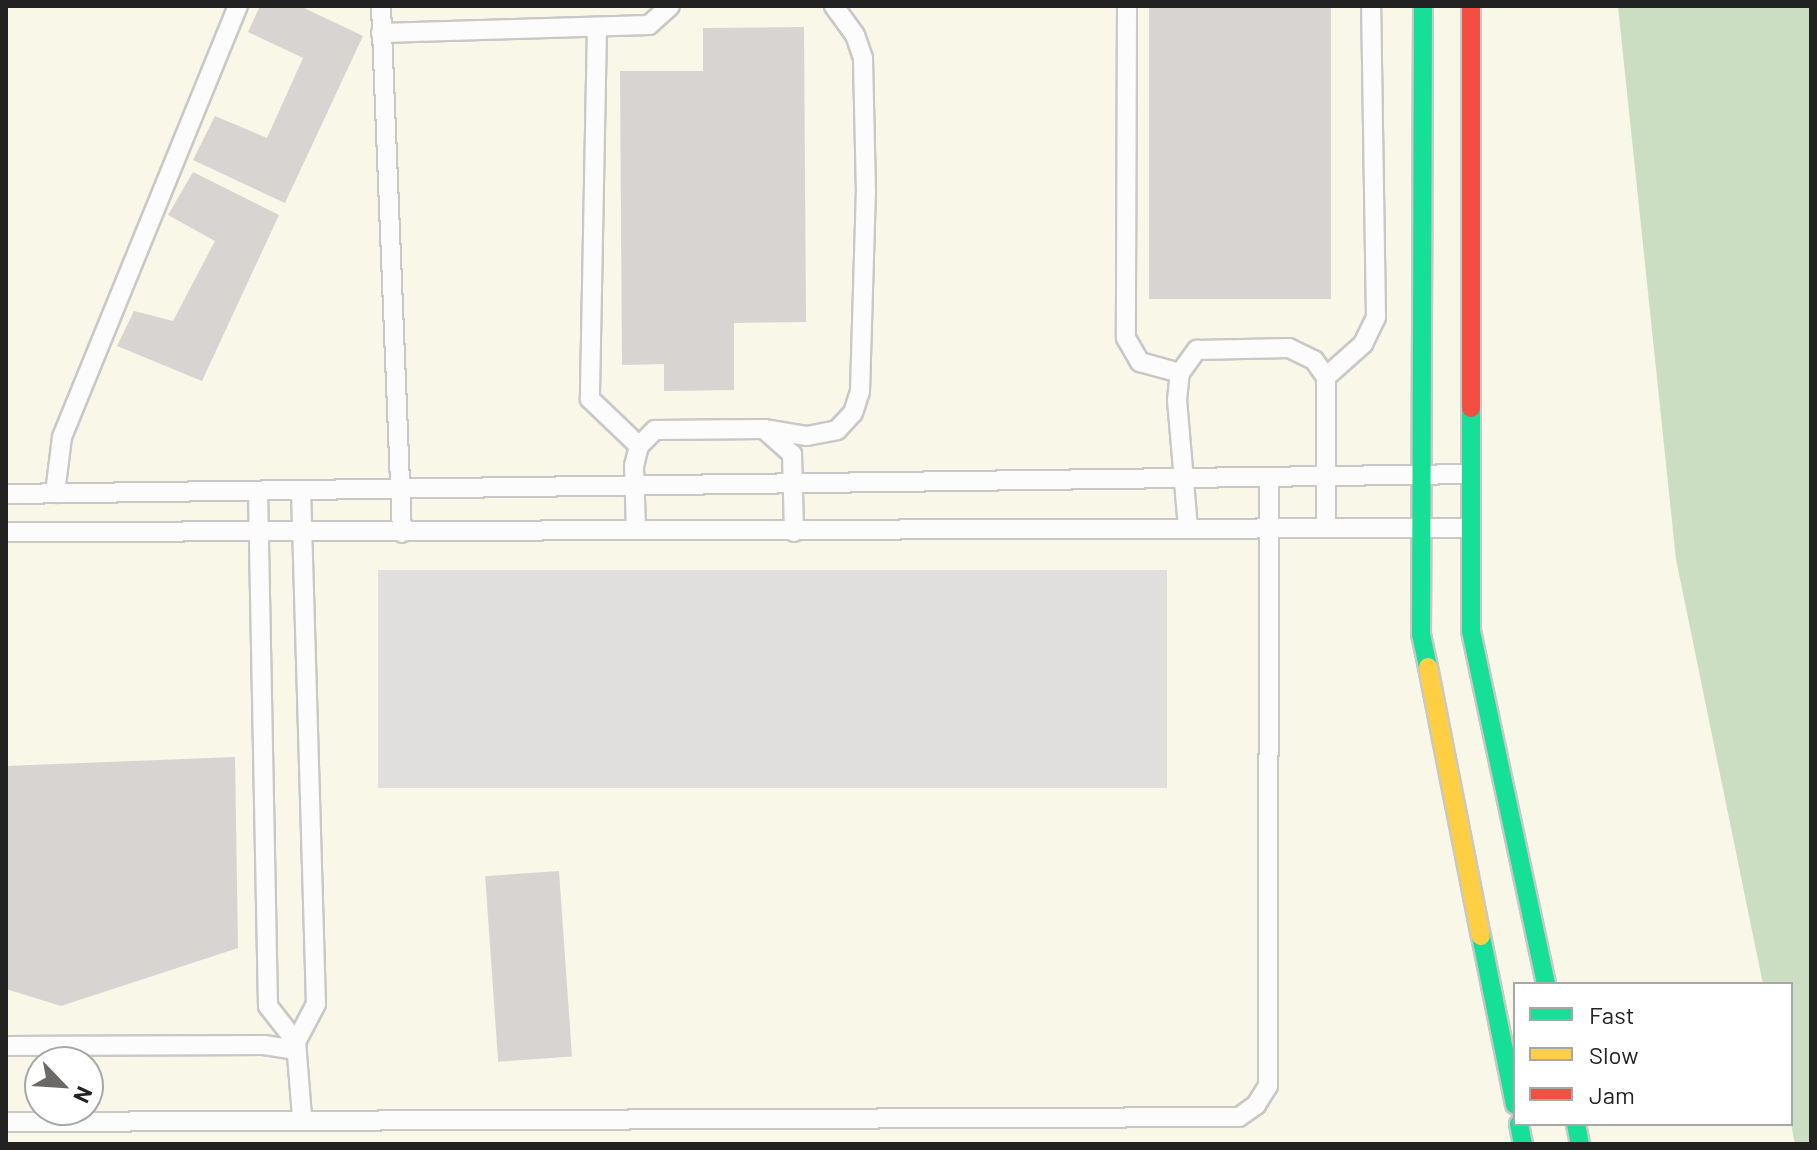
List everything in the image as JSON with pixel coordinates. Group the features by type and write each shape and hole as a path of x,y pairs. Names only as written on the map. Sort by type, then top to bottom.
{"street":[{"path":"1423,6 1421,634 1513,1095"},
{"path":"1471,6 1471,631 1546,982"}],"lane":[{"path":"55,493 62,437 238,6"},
{"path":"381,6 402,533"},
{"path":"381,33 649,25 670,6"},
{"path":"636,530 632,487 639,446 655,430 764,429 807,436 837,430 853,413 860,391 866,192 863,58 855,35 834,6"},
{"path":"1127,6 1126,338 1140,362 1180,373"},
{"path":"1326,377 1363,344 1376,317 1371,6"},
{"path":"597,27 590,399 639,446"},
{"path":"1188,528 1177,400 1180,373 1197,350 1289,348 1314,360 1326,377 1326,528"},
{"path":"764,429 792,454 794,532"},
{"path":"6,494 399,487 794,486 1471,474"},
{"path":"6,1122 302,1117 1239,1117 1256,1105 1268,1086 1269,479"},
{"path":"301,490 316,1004 297,1046 302,1117"},
{"path":"258,491 268,1006 297,1046"},
{"path":"6,532 1471,528"},
{"path":"6,1046 297,1046"}],"shaded area":[{"path":"6,6 1618,6 1676,559 1763,982 1513,982 1513,1126 1792,1126 1795,1144 6,1144"},
{"path":"378,570 1167,570 1167,788 378,788"}],"green space":[{"path":"1618,6 1811,6 1811,1144 1795,1144 1792,1126 1793,982 1763,982 1676,559"}],"building":[{"path":"260,6 300,6 363,36 285,203 193,160 215,116 267,138 303,58 248,32"},
{"path":"1149,6 1331,6 1331,299 1149,299"},
{"path":"804,27 806,322 734,323 734,390 664,391 664,364 622,365 620,71 703,71 703,28"},
{"path":"193,172 279,215 202,381 117,346 134,311 173,321 215,241 168,215"},
{"path":"235,757 238,948 61,1006 6,989 6,766"},
{"path":"559,871 572,1057 498,1062 485,876"}],"traffic: fast":[{"path":"1423,6 1421,634 1428,667"},
{"path":"1471,408 1471,631 1546,982"},
{"path":"1481,936 1513,1095"},
{"path":"1519,1126 1523,1144"},
{"path":"1576,1126 1580,1144"}],"traffic: slow":[{"path":"1428,667 1481,936"}],"traffic: jam":[{"path":"1471,6 1471,408"}]}
